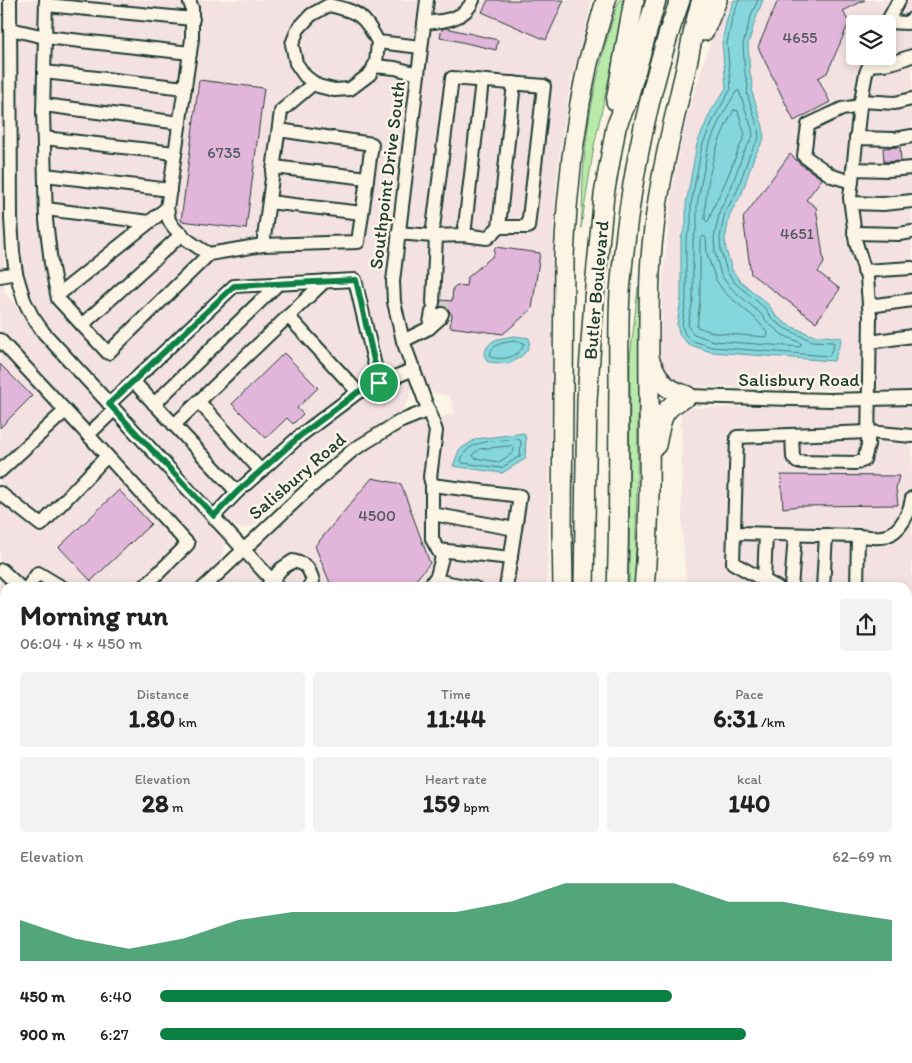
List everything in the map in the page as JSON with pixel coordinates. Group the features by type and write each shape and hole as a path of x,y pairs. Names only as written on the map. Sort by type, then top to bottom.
{"highway":[{"path":"564,580 562,530 564,256 567,207 580,102 606,0"},
{"path":"616,127 616,100 634,0"},
{"name":"Butler Boulevard","path":"584,582 587,400 604,195 616,127 627,101 656,0"},
{"path":"617,582 620,303 626,235 634,175 646,118 661,60 680,0"},
{"path":"645,582 648,480 650,272 658,196 669,137 702,0"},
{"path":"684,79 716,0"},
{"path":"649,359 664,386 687,396"},
{"path":"648,480 661,420 670,406 687,396"},
{"path":"564,580 587,447"},
{"path":"646,568 649,582"}],"street":[{"path":"189,0 192,8 190,53 167,208 169,220 188,241 209,254"},
{"name":"Southpoint Drive South","path":"427,0 393,281 394,302 403,341 436,431 430,477 432,485 432,539 442,557 437,576 432,582"},
{"path":"424,23 451,21 470,9 473,0"},
{"path":"891,15 899,0"},
{"path":"192,19 46,2 44,138 46,209 51,263 58,298 108,353 209,254 263,245 358,242 372,144 279,130"},
{"path":"328,3 350,10 368,22 378,42 376,62 370,74 350,89 334,90 318,86 305,76 296,63 292,44 298,29 328,3"},
{"path":"7,5 10,29 6,219 16,273 24,300 44,333 244,548 271,582"},
{"path":"896,23 907,23 912,19"},
{"path":"10,29 45,37 190,53"},
{"path":"378,42 421,47"},
{"path":"896,62 912,56"},
{"path":"792,435 792,456 797,462 857,464 866,458 869,432 869,306 864,271 854,234 851,203 860,104 869,65"},
{"path":"374,66 395,68 418,74"},
{"path":"44,72 185,88"},
{"path":"403,341 419,331 429,328 434,308 434,236 452,78 544,86 528,227 498,227"},
{"path":"464,235 482,81"},
{"path":"263,245 281,111 314,83"},
{"path":"398,233 434,236 464,235 487,238 498,227 514,83"},
{"path":"912,100 895,103 860,104 842,109 808,124 804,156 832,176 852,176 912,168"},
{"path":"44,105 180,123"},
{"path":"856,138 895,139 912,136"},
{"path":"44,138 176,153"},
{"path":"274,167 367,178"},
{"path":"45,175 170,190"},
{"path":"851,203 883,204 912,201"},
{"path":"269,202 362,213"},
{"path":"58,295 167,208"},
{"path":"46,209 149,222"},
{"path":"854,234 898,234 912,232"},
{"path":"82,325 182,234"},
{"path":"864,271 912,268"},
{"path":"0,276 16,273"},
{"path":"88,435 133,381 234,286 356,280 379,383"},
{"path":"174,425 325,281"},
{"path":"154,404 278,284"},
{"path":"869,306 912,300"},
{"path":"288,316 358,392"},
{"path":"870,342 912,336"},
{"path":"0,340 188,544 149,582"},
{"path":"214,516 237,492 301,435 358,392 414,369"},
{"path":"133,381 237,492"},
{"name":"Salisbury Road","path":"687,396 829,400 912,398"},
{"path":"199,402 261,471"},
{"name":"Salisbury Road","path":"209,582 352,450 399,422 428,410"},
{"path":"0,471 65,411"},
{"path":"768,582 733,563 738,437 869,432 912,436"},
{"path":"0,493 41,525 107,456"},
{"path":"432,485 520,496 507,582"},
{"path":"734,534 885,536 899,529 911,505 912,498"},
{"path":"432,514 515,530"},
{"path":"764,580 766,534"},
{"path":"791,582 795,534"},
{"path":"823,582 826,535"},
{"path":"857,582 858,536"},
{"path":"438,550 511,558"},
{"path":"274,582 281,569 293,562 303,563 308,567 312,582"},
{"path":"2,570 15,582"},
{"path":"31,582 38,573 52,582"}],"shaded area":[{"path":"1,0 4,292 221,534 225,543 221,561 198,582 0,582"},
{"path":"15,0 422,0 384,267 386,303 411,387 410,398 402,411 356,439 305,477 254,525 242,529 230,524 41,318 25,280 18,251"},
{"path":"435,0 592,0 570,86 559,158 553,227 547,582 216,582 310,492 359,452 408,426 454,413 450,396 434,393 426,386 401,305 400,278"},
{"path":"726,0 734,0 727,18 722,42 726,88 710,114 697,145 686,204 686,225 681,238 681,299 677,325 711,352 825,336 814,336 788,325 776,316 769,305 739,280 732,270 726,250 725,239 730,214 742,193 754,157 764,139 763,127 752,92 753,85 750,74 748,44 763,0 912,0 912,390 673,386 660,368 663,278 672,193 684,126 707,51"},
{"path":"912,405 912,582 686,582 682,523 681,408"}],"green space":[{"path":"619,0 626,0 594,146 581,228 584,160 590,113 603,56"},
{"path":"638,287 642,287 635,582 629,582 630,359"}],"water":[{"path":"734,0 763,0 748,44 750,74 753,85 752,92 763,127 764,139 754,157 742,193 730,214 725,239 726,250 732,270 739,280 769,305 776,316 788,325 814,336 842,338 834,361 711,352 688,344 680,336 677,325 681,299 681,238 686,225 686,204 697,144 710,113 726,88 722,42 727,18"},
{"path":"514,336 529,338 529,347 524,354 509,364 488,362 484,355 491,342"},
{"path":"524,433 526,439 525,459 502,473 453,466 459,450 476,439"}],"building":[{"path":"488,0 564,0 546,40 482,12"},
{"path":"778,0 865,0 843,11 846,17 846,30 827,73 818,78 830,102 794,121 758,47"},
{"path":"446,28 498,40 496,50 440,37 442,29"},
{"path":"199,80 264,88 246,229 181,221"},
{"path":"900,147 901,161 884,162 883,148"},
{"path":"790,154 799,163 822,179 806,200 816,207 824,263 818,272 840,289 816,322 751,274 743,218"},
{"path":"495,247 540,253 532,309 503,334 450,327 452,315 447,307 440,306 441,300 452,301 453,288 457,285 466,286 467,278 494,255"},
{"path":"284,353 318,388 297,408 303,414 293,424 287,418 266,438 232,404"},
{"path":"0,364 32,396 0,428"},
{"path":"781,475 899,476 896,488 898,505 800,506 783,508"},
{"path":"372,478 401,484 430,563 414,582 330,582 315,546"},
{"path":"119,490 151,524 91,581 59,547"}],"tunnel":[{"path":"442,314 443,300"}],"route":[{"path":"356,280 379,383 358,392 301,435 237,492 214,516 109,404 234,286 356,280"}]}
